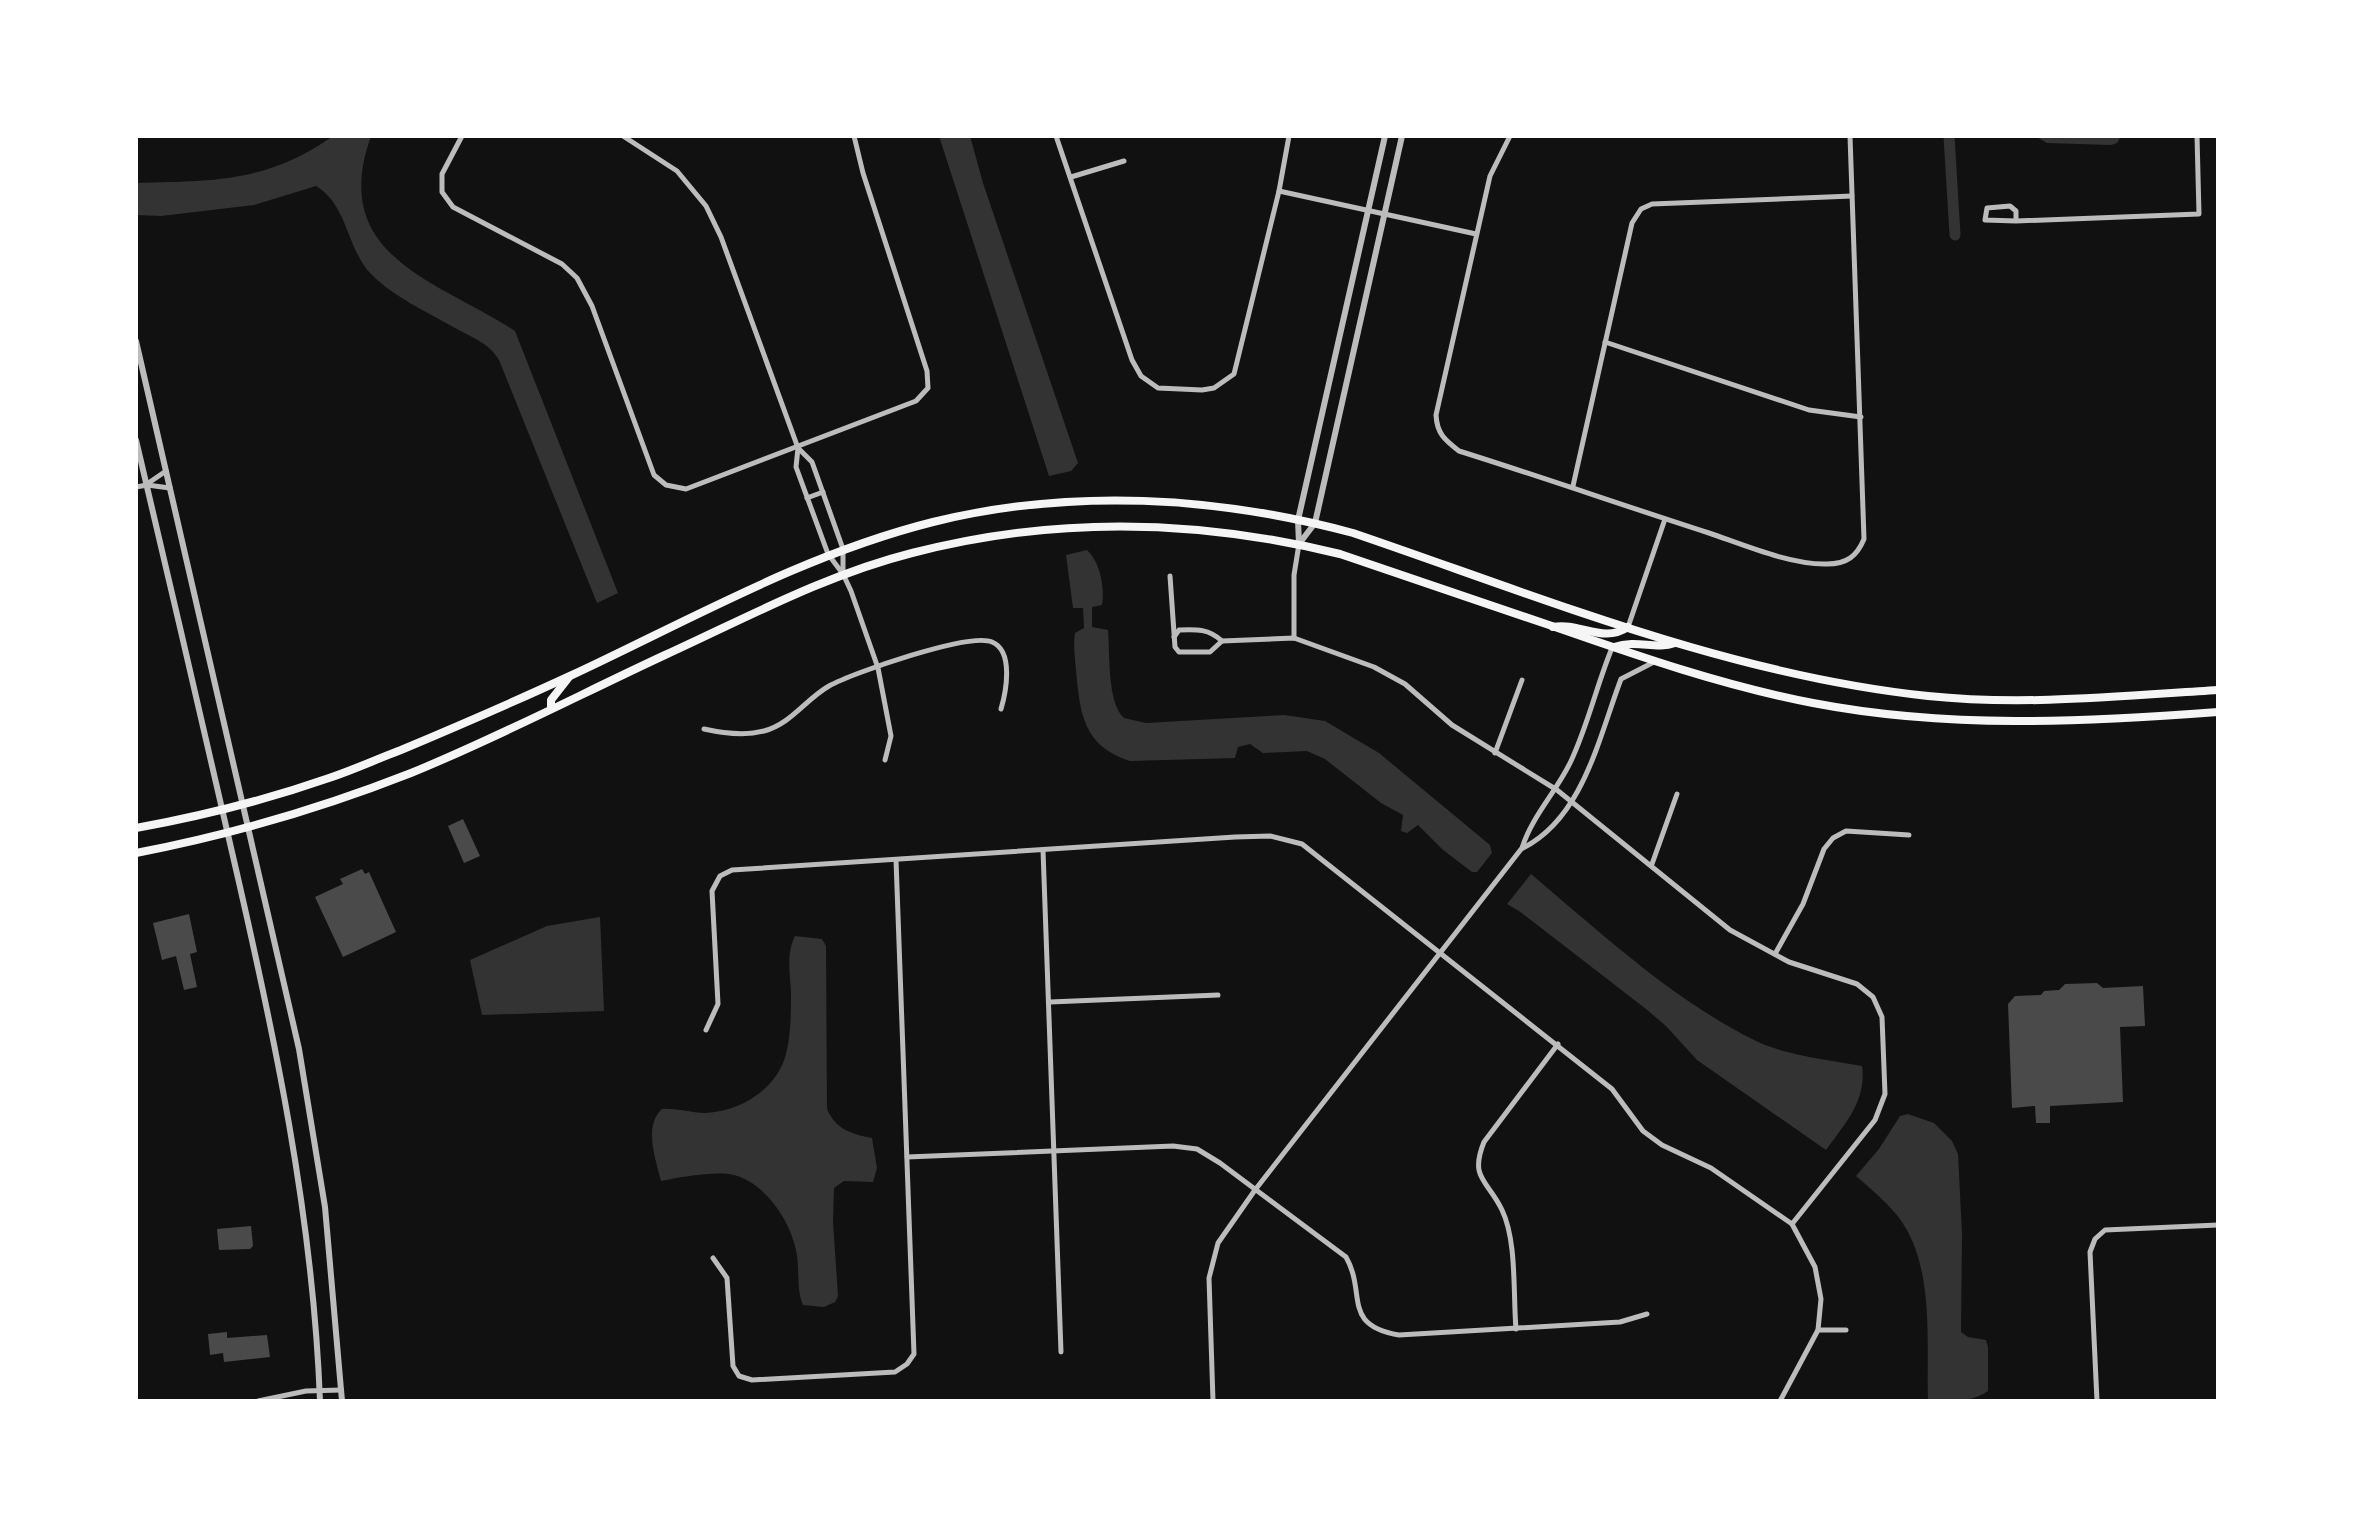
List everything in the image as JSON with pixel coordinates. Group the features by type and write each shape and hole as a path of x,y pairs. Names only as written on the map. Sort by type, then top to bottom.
{"main road":[{"path":"136,828 223,810 333,777 570,676 828,554 936,522 1056,503 1156,500 1237,509 1315,523 1353,533 1675,643 1741,663 1826,681 1929,696 2011,699 2218,690"},
{"path":"136,853 249,827 337,801 413,772 843,574 947,544 1005,533 1059,528 1163,526 1242,534 1299,544 1340,554 1655,662 1735,686 1814,703 1932,719 2030,723 2218,712"},
{"path":"1553,627 1567,624 1604,635 1628,627"},
{"path":"1612,648 1633,642 1675,643"},
{"path":"551,708 551,700 570,676"}],"street":[{"path":"462,136 442,174 442,192 453,207 562,264 577,278 592,306 654,475 666,485 686,489 916,401 928,388 927,371 854,136"},
{"path":"625,136 677,171 706,206 721,237 798,448 812,462 843,549 843,574"},
{"path":"1056,136 1132,360 1141,376 1158,388 1202,390 1214,388 1234,374 1279,191 1289,136"},
{"path":"1294,638 1298,520 1385,136"},
{"path":"1299,544 1315,523 1402,136"},
{"path":"1510,136 1490,176 1476,234 1436,415 1436,427 1441,436 1459,451 1759,550 1813,564 1847,561 1858,553 1864,539 1850,136"},
{"path":"2016,221 2016,211 2010,206 1987,208 1985,212 1985,220 2016,221 2199,214 2197,136"},
{"path":"1071,177 1124,161"},
{"path":"1279,191 1476,234"},
{"path":"1573,487 1632,223 1641,209 1652,204 1852,196"},
{"path":"136,341 288,997 325,1207 342,1401"},
{"path":"1605,342 1809,410 1861,417"},
{"path":"136,440 267,998 289,1116 311,1273 320,1401"},
{"path":"798,448 796,467 807,498 828,554 843,574 866,629 878,668 891,736 885,760"},
{"path":"147,485 166,471"},
{"path":"136,487 170,488"},
{"path":"807,498 823,492"},
{"path":"1628,627 1665,519"},
{"path":"1170,576 1175,647 1179,652 1210,652 1222,641 1294,638 1374,667 1405,684 1452,725 1557,790 1730,930 1789,962 1857,984 1873,997 1882,1017 1885,1094 1875,1120 1792,1224"},
{"path":"1174,637 1179,630 1195,629 1212,632 1222,641"},
{"path":"704,729 724,733 764,731 796,714 830,686 878,668 979,640 993,642 1004,653 1007,689 1001,709"},
{"path":"1213,1401 1209,1278 1218,1243 1255,1190 1522,848 1528,828 1557,790 1573,757 1612,648"},
{"path":"1522,848 1541,838 1573,802 1621,679 1655,662"},
{"path":"1495,753 1522,680"},
{"path":"1652,864 1677,794"},
{"path":"1775,954 1803,904 1824,849 1833,838 1846,831 1909,835"},
{"path":"706,1030 718,1004 712,891 720,876 732,870 1235,837 1270,836 1302,844 1612,1089 1643,1131 1662,1145 1711,1168 1792,1224 1815,1267 1821,1299 1818,1330 1780,1401"},
{"path":"1043,850 1061,1352"},
{"path":"713,1258 727,1278 733,1366 739,1376 752,1380 895,1372 907,1364 914,1354 896,860"},
{"path":"1050,1002 1218,995"},
{"path":"1516,1329 1509,1233 1503,1211 1478,1173 1477,1158 1484,1142 1558,1044"},
{"path":"907,1157 1173,1146 1197,1149 1346,1257 1354,1271 1357,1308 1366,1322 1381,1332 1399,1335 1620,1322 1647,1314"},
{"path":"2097,1401 2090,1252 2095,1239 2105,1230 2218,1225"},
{"path":"1818,1330 1846,1330"},
{"path":"258,1401 319,1390 341,1390"}],"shaded area":[{"path":"333,136 371,136 362,177 364,210 377,237 398,260 424,279 515,331 618,593 597,603 495,354 480,341 400,297 371,274 356,252 341,215 327,194 316,186 254,205 161,216 136,215 136,183 215,180 262,171 285,163"},
{"path":"939,136 970,136 1078,463 1071,471 1049,476"},
{"path":"2035,136 2121,136 2117,143 2111,145 2047,143"},
{"path":"1087,550 1098,568 1103,590 1102,605 1092,607 1092,627 1108,630 1112,690 1124,718 1146,723 1284,715 1325,721 1379,753 1490,845 1492,853 1477,872 1472,872 1418,825 1407,833 1401,831 1403,815 1381,803 1325,759 1307,751 1263,753 1250,744 1238,747 1235,758 1130,761 1114,755 1093,737 1087,726 1082,714 1076,670 1075,633 1084,628 1083,608 1073,608 1066,555"},
{"path":"1531,874 1638,964 1724,1024 1779,1050 1862,1066 1858,1101 1826,1150 1697,1060 1646,1009 1507,904"},
{"path":"600,917 604,1011 482,1015 470,960 547,926"},
{"path":"795,936 822,939 826,946 827,1109 845,1130 872,1138 877,1168 873,1182 844,1181 834,1188 838,1296 835,1302 824,1307 803,1305 793,1238 781,1214 764,1192 741,1177 729,1174 704,1174 661,1181 652,1144 653,1124 662,1109 718,1112 744,1103 766,1088 774,1078 786,1054 789,1039 790,957"},
{"path":"1908,1114 1934,1123 1952,1141 1958,1154 1962,1234 1961,1332 1968,1337 1986,1340 1988,1347 1988,1391 1967,1399 1928,1401 1928,1329 1918,1255 1909,1233 1896,1214 1856,1176 1879,1149 1900,1116"}],"building":[{"path":"463,819 480,856 464,863 448,826"},
{"path":"362,869 365,874 369,872 396,932 343,957 315,897 343,884 340,879"},
{"path":"189,914 197,952 190,954 197,987 184,990 176,956 162,960 153,923"},
{"path":"2097,983 2103,988 2143,986 2145,1026 2120,1027 2123,1102 2050,1106 2050,1123 2036,1123 2035,1106 2012,1108 2008,1004 2015,996 2041,995 2044,991 2059,990 2065,984"},
{"path":"251,1226 253,1246 250,1249 219,1250 217,1229"},
{"path":"227,1332 227,1338 267,1335 270,1357 224,1362 223,1353 210,1355 208,1334"}],"waterway":[{"path":"1949,136 1955,235"}]}
